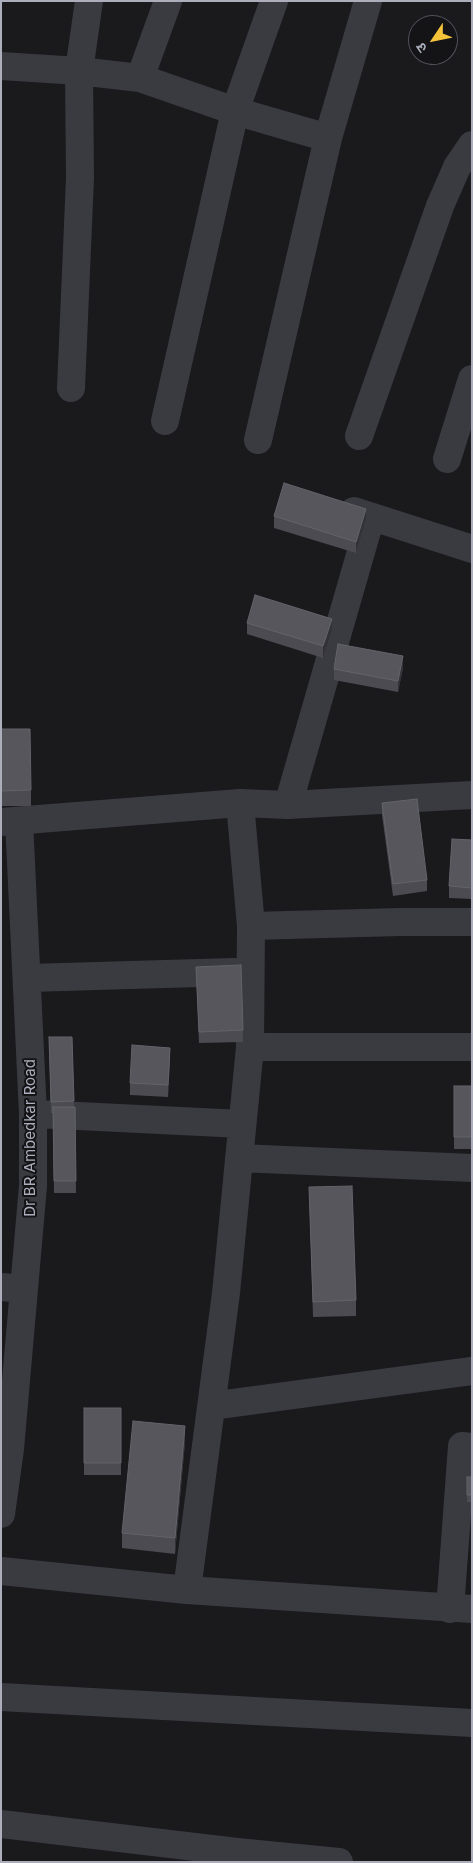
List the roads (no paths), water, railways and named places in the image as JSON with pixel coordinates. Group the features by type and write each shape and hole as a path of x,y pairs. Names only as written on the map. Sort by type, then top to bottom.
{"street":[{"path":"71,388 80,178 79,71 89,1"},
{"path":"140,78 168,1"},
{"path":"165,421 235,111 274,1"},
{"path":"258,440 328,138 368,1"},
{"path":"1,66 79,71 140,78 235,111 328,138"},
{"path":"359,436 440,206 458,167 472,145"},
{"path":"447,459 472,379"},
{"path":"328,502 472,549"},
{"path":"288,805 371,516"},
{"path":"10,822 240,803 288,805 472,795"},
{"path":"187,1590 226,1293 250,1047 251,926 240,803"},
{"name":"Dr BR Ambedkar Road","path":"1,1514 10,1449 8,1403 13,1288 33,1186 33,1114 28,978 10,822"},
{"path":"251,926 472,922"},
{"path":"28,978 251,972"},
{"path":"250,1047 472,1047"},
{"path":"33,1114 242,1124"},
{"path":"239,1158 472,1168"},
{"path":"211,1406 472,1371"},
{"path":"1,1571 187,1590 461,1609 462,1446 472,1447"},
{"path":"1,1697 472,1724"},
{"path":"1,1824 339,1862"}]}
